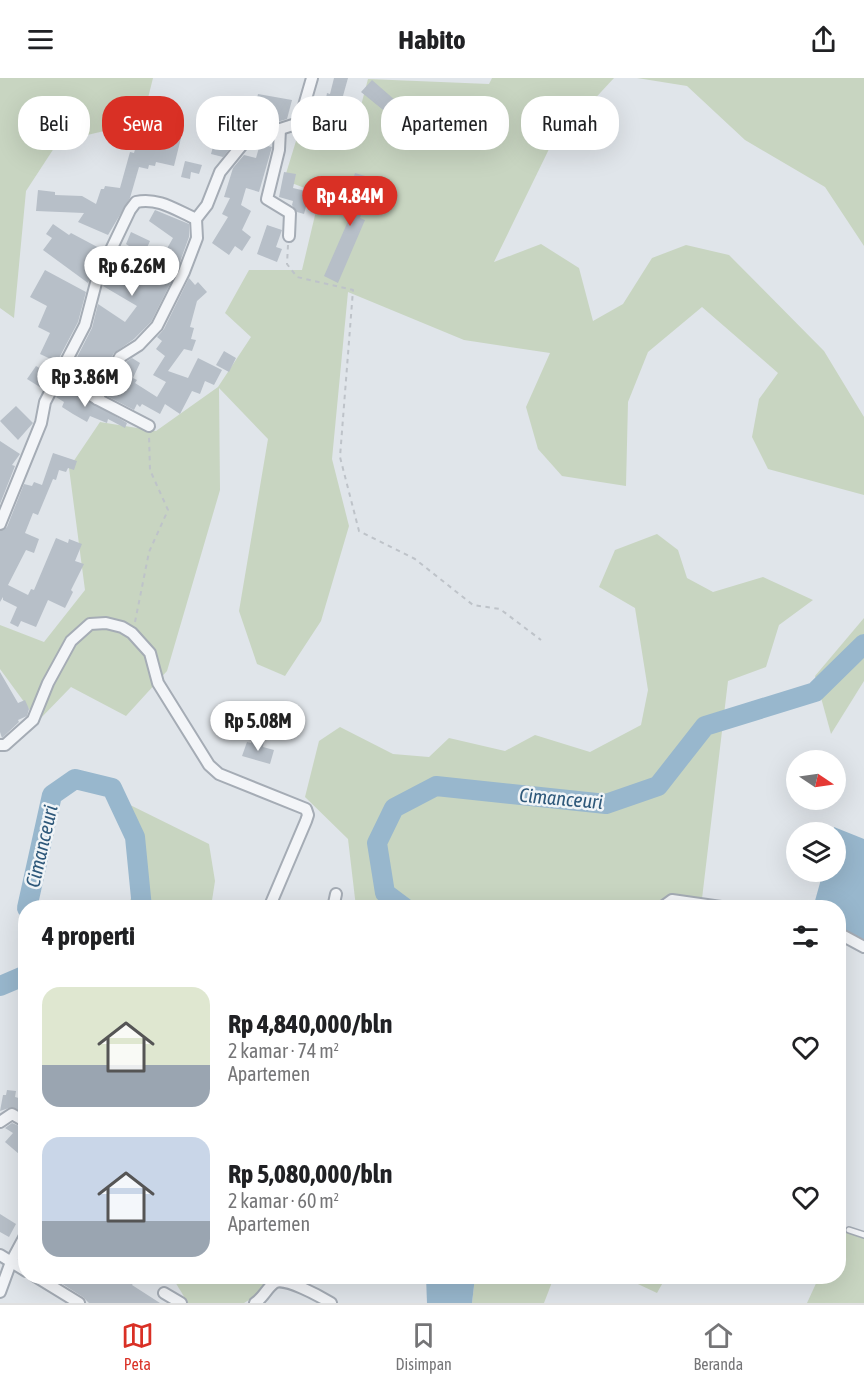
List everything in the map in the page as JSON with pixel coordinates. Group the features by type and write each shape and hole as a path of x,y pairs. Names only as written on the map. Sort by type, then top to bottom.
{"street":[{"path":"97,399 120,357 139,345 157,326 184,272 197,238 196,219 207,205 220,172 246,140 299,123 312,78"},
{"path":"280,129 279,150 267,199 290,213 289,236"},
{"path":"0,524 41,423 45,402 85,324 97,279 136,202 148,199 156,201 196,219"},
{"path":"58,374 97,399 149,426"},
{"path":"0,745 5,745 33,720 48,683 71,641 90,624 106,622 122,627 132,633 150,652 158,683 209,765 219,774 306,809 308,815 306,821 272,900"},
{"path":"335,900 336,894"},
{"path":"846,937 864,947"},
{"path":"0,1122 12,1114 18,1117"},
{"path":"0,1292 18,1249"},
{"path":"0,1255 18,1266"},
{"path":"48,1284 80,1303"},
{"path":"255,1303 273,1284"},
{"path":"292,1284 315,1293 331,1303"},
{"path":"164,1293 181,1303"}],"lane":[{"path":"849,1230 864,1235"}],"path":[{"path":"289,236 287,264 297,277 353,290 340,457 359,531 415,559 473,605 500,609 541,640"},
{"path":"132,633 149,552 168,510 150,470 149,426"}],"green space":[{"path":"0,78 153,78 148,96 102,96 102,132 90,134 90,96 18,96 18,150 53,150 26,191 14,318 0,308"},
{"path":"492,78 614,78 597,96 521,96 521,150 549,150 494,262 541,244 579,268 593,321 623,304 652,258 686,245 729,255 824,351 864,417 864,495 768,469 752,437 759,399 778,373 702,307 648,352 628,402 626,486 562,476 538,449 526,407 550,353 464,340 348,292 332,459 349,526 321,621 285,676 257,664 239,611 268,439 219,388 220,490 167,671 126,716 71,687 38,721 0,669 0,625 44,642 85,590 69,468 100,422 156,431 218,387 251,337 225,313 249,270 302,270 320,194 284,180 293,150 369,150 369,96 364,96 368,79 489,84"},
{"path":"637,78 864,78 864,246 825,187 745,140 687,86"},
{"path":"657,534 678,550 687,578 713,592 763,577 813,600 779,625 766,667 728,681 702,900 355,900 348,839 305,797 319,741 340,727 393,754 429,757 449,738 505,751 535,735 590,752 641,725 648,690 635,608 599,587 615,550"},
{"path":"864,618 864,681 831,734 815,676"},
{"path":"120,800 209,844 215,881 212,900 130,900 134,889"},
{"path":"846,1232 862,1238 864,1232 864,1303 807,1303 816,1284 846,1284"},
{"path":"176,1284 269,1284 268,1288 244,1303 188,1303"},
{"path":"474,1284 551,1284 544,1303 472,1303"},
{"path":"638,1284 662,1284 657,1293"}],"water":[{"path":"846,832 864,839 864,946 846,937 846,900 815,900 820,882 846,882"},
{"path":"426,1284 474,1284 472,1303 427,1303"}],"building":[{"path":"334,78 348,78 343,96 326,96 327,93 330,94"},
{"path":"372,80 390,96 381,96 381,108 369,96 361,92"},
{"path":"279,98 291,100 287,119 279,121"},
{"path":"135,150 178,150 174,166 156,162 155,166 149,165 148,169 139,167 130,198 108,235 78,222 84,213 36,211 38,190 55,192 55,195 82,196 96,204 101,189 105,186 120,188 130,152 134,153"},
{"path":"212,150 229,150 223,157 211,154"},
{"path":"258,150 271,150 259,192 246,188 241,205 251,211 242,230 251,237 242,251 235,246 229,255 212,243 228,217 222,214 230,198 224,197 233,168 244,155 256,158"},
{"path":"185,161 202,165 199,174 191,172 190,179 181,177"},
{"path":"284,172 296,174 293,188 310,192 304,214 297,212 292,205 293,201 279,197"},
{"path":"355,173 372,178 360,218 365,220 338,283 324,276 352,212 344,210"},
{"path":"155,210 189,224 189,237 177,270 151,322 134,339 114,353 94,388 90,386 93,380 71,369 92,328 98,304 125,322 137,306 103,286 116,257 122,260 129,246 126,244 131,232 150,241 139,265 159,274 170,255 165,252 173,238 149,221"},
{"path":"53,224 69,235 71,233 103,250 88,283 43,250 52,238 46,234"},
{"path":"267,225 282,230 276,247 282,249 277,262 257,254"},
{"path":"45,270 86,292 78,322 57,362 40,354 50,333 38,327 47,306 30,297"},
{"path":"189,278 195,285 198,282 207,292 197,301 190,327 194,328 191,339 196,340 192,351 184,349 168,371 188,378 198,358 222,370 214,385 205,381 200,394 192,391 180,414 165,404 160,414 142,404 140,407 137,404 134,410 107,396 126,362 132,358 140,363 133,378 137,380 135,383 157,397 166,382 153,375 165,356 156,349 162,341 157,337 164,329"},
{"path":"224,351 236,358 229,372 216,365"},
{"path":"36,366 51,375 43,389 27,379"},
{"path":"62,385 127,423 125,428 108,419 107,423 90,416 87,422 62,407 64,402 56,397"},
{"path":"16,406 33,423 18,440 0,421"},
{"path":"0,441 20,454 12,465 15,466 0,504"},
{"path":"53,453 77,461 74,470 68,468 66,472 59,470 38,515 33,513 25,533 39,539 34,553 26,550 8,585 28,595 31,589 34,590 56,538 68,543 69,539 82,544 75,561 84,564 65,608 48,600 36,627 21,621 18,627 10,623 17,607 3,600 3,597 0,602 0,531 7,527 24,484 32,486 34,482 42,485"},
{"path":"0,672 18,703 25,700 29,709 27,716 18,720 19,722 2,738 0,732"},
{"path":"253,738 264,741 263,747 274,750 270,764 242,756 247,742 251,743"},
{"path":"7,1090 16,1091 18,1110 12,1107 0,1111 3,1095 6,1095"},
{"path":"12,1123 18,1126 18,1153 5,1142 13,1133 5,1128"},
{"path":"0,1214 16,1224 9,1237 0,1232"},
{"path":"63,1284 133,1284 160,1303 89,1303"}],"waterway":[{"name":"Cimanceuri","path":"394,900 385,893 377,843 394,808 436,786 606,804 658,786 705,726 815,692 864,644"},
{"name":"Cimanceuri","path":"29,900 52,795 75,779 112,788 135,837 141,900"},
{"name":"Cimanceuri","path":"0,986 18,978"}]}
